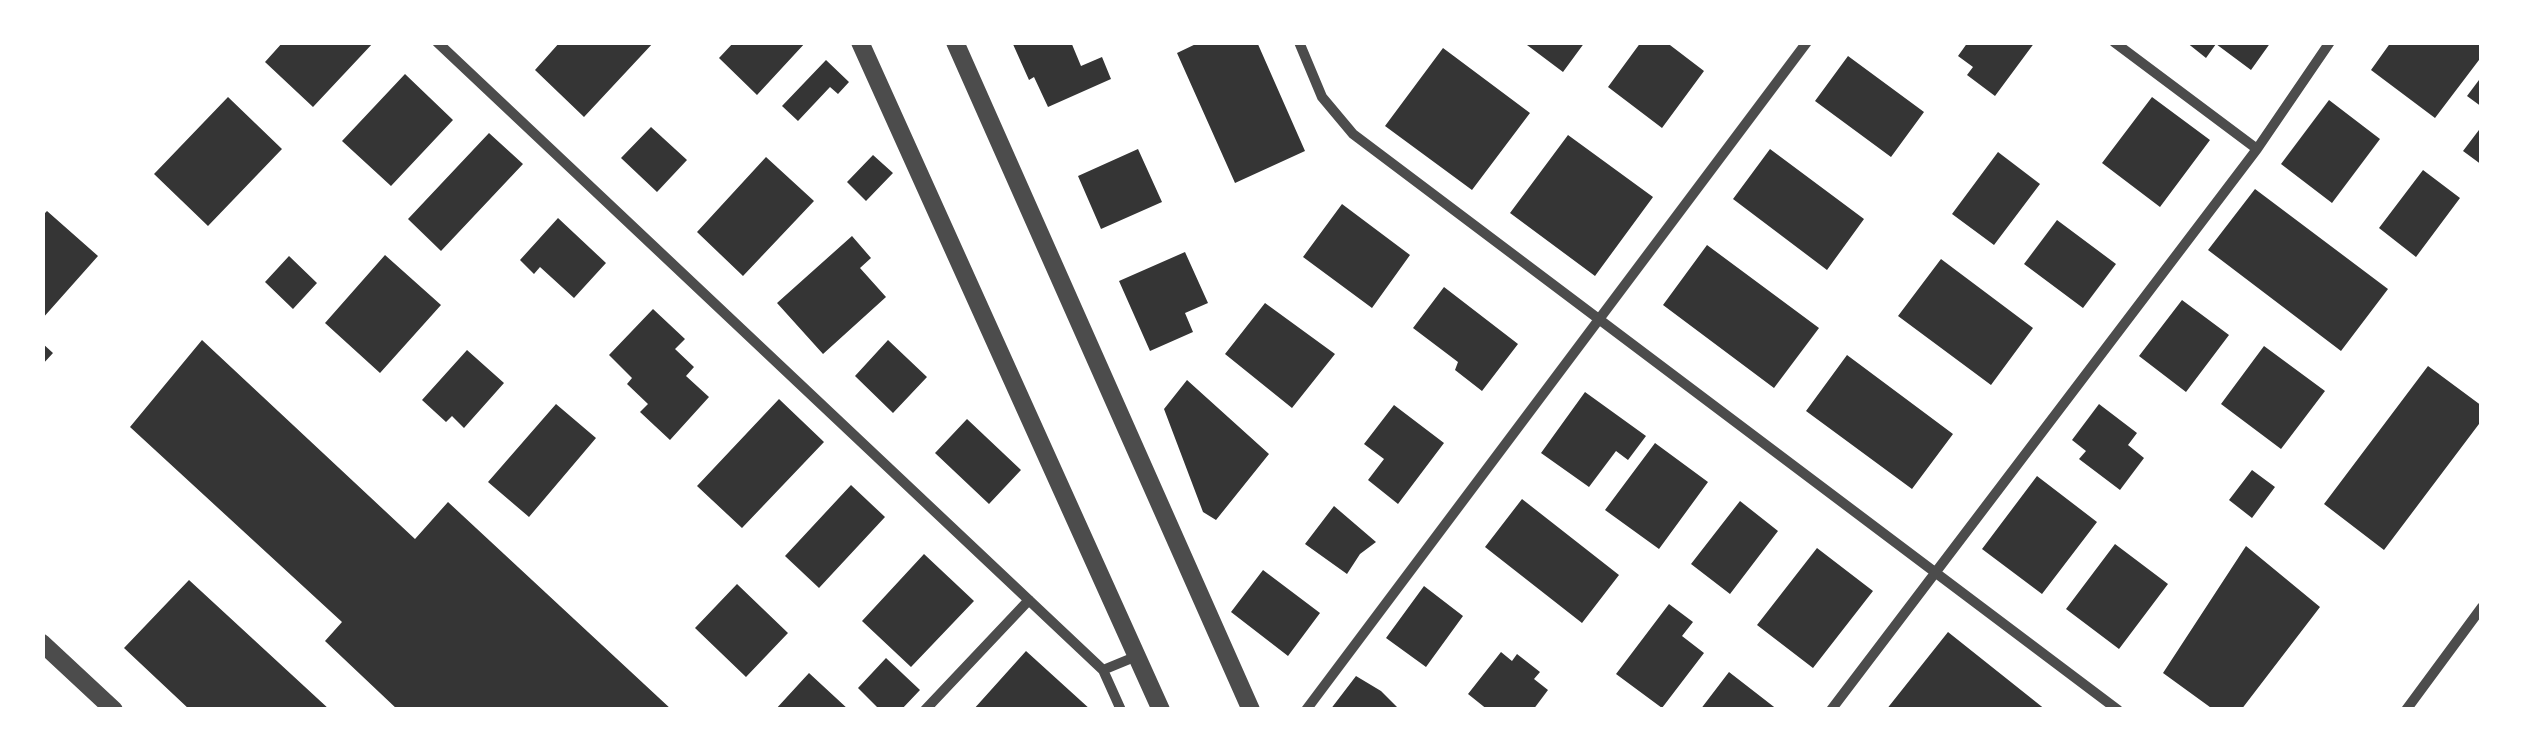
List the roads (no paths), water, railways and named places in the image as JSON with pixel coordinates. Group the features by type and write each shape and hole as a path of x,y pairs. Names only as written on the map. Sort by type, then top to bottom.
{"street":[{"path":"437,42 1102,670 1120,710"},
{"path":"860,42 1161,710"},
{"path":"955,42 1251,710"},
{"path":"1300,42 1322,97 1353,134 2118,710"},
{"path":"1306,710 1806,42"},
{"path":"2114,42 2256,148"},
{"path":"1831,710 2256,148 2330,42"},
{"path":"924,710 1030,600"},
{"path":"2406,710 2482,607"},
{"path":"42,643 114,710"},
{"path":"1102,670 1137,656"}]}
